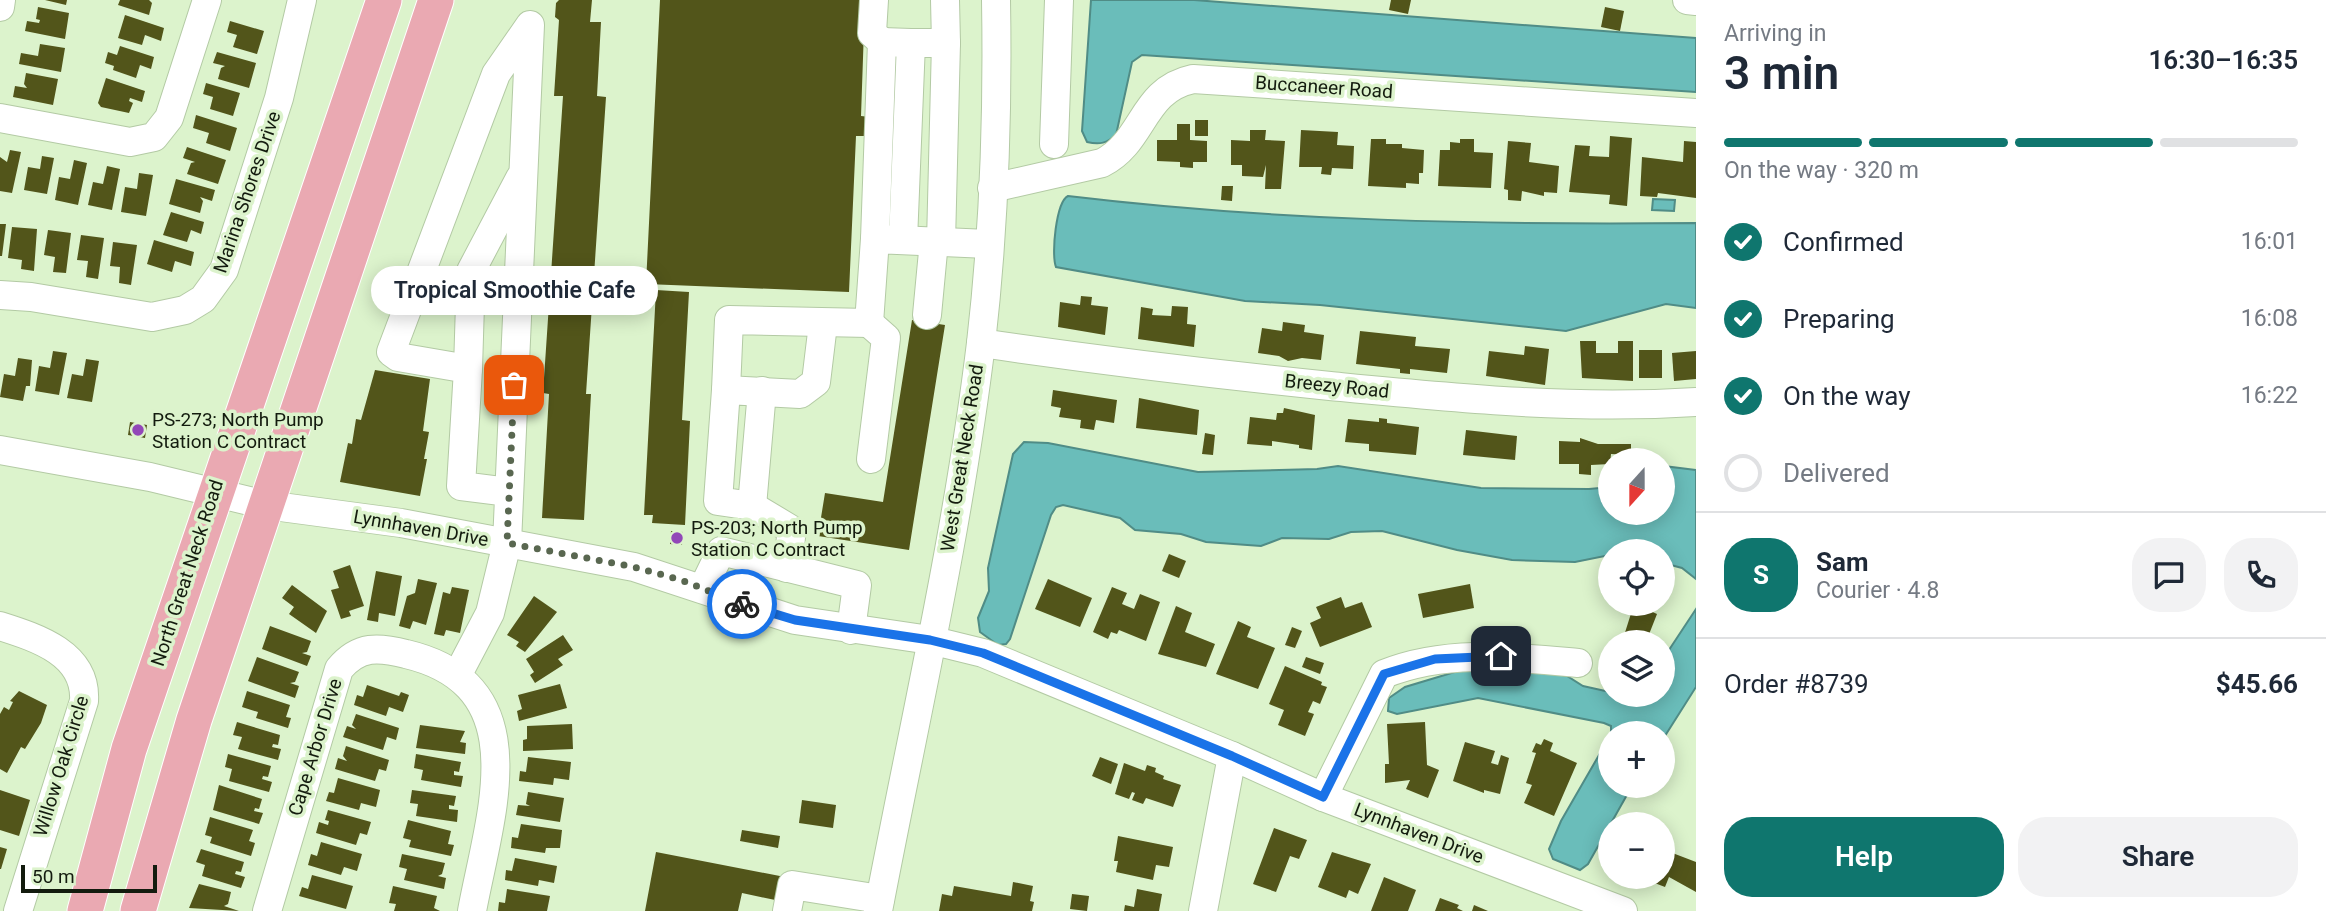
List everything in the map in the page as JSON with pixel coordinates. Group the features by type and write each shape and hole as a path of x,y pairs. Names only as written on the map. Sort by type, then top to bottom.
{"main road":[{"name":"North Great Neck Road","path":"85,911 129,749 213,494 384,0"},
{"path":"138,911 194,720 436,0"}],"street":[{"path":"0,7 1,0"},
{"path":"0,118 130,142 154,137 169,118 207,0"},
{"name":"Marina Shores Drive","path":"0,295 31,297 152,317 185,310 203,299 224,270 279,98 302,0"},
{"path":"873,0 872,33 882,43 889,239"},
{"path":"927,315 937,242 946,43 945,0"},
{"name":"West Great Neck Road","path":"879,905 964,463 981,343 992,188 996,0"},
{"path":"1054,144 1059,0"},
{"path":"1687,0 1696,1"},
{"path":"458,674 490,613 507,543 530,25 496,74 391,352 398,357 468,369"},
{"path":"882,43 946,43"},
{"path":"869,323 889,239 911,43"},
{"name":"Buccaneer Road","path":"992,188 1102,163 1116,156 1127,145 1159,95 1178,82 1194,79 1696,113"},
{"path":"509,492 461,486 471,271 523,172"},
{"path":"889,239 988,244"},
{"path":"787,568 792,530 752,506 718,501 729,320 869,323 886,338 871,459"},
{"path":"726,390 800,394 816,382 823,324"},
{"name":"Breezy Road","path":"981,343 1136,366 1515,403 1614,407 1696,402"},
{"path":"752,506 762,391"},
{"name":"Lynnhaven Drive","path":"0,450 150,477 266,505 342,513 634,567 703,588 760,611 851,630 930,640 983,653 1232,756 1323,797 1623,911"},
{"path":"703,588 721,551 857,585 851,630"},
{"name":"Willow Oak Circle","path":"0,626 67,656 82,674 85,687 84,701 18,911"},
{"name":"Cape Arbor Drive","path":"267,911 340,669 357,652 383,648 435,661 458,674 481,699 494,738 490,811 472,911"},
{"path":"1323,797 1384,674 1435,659 1501,656 1578,663"},
{"path":"1203,911 1232,756"},
{"path":"787,911 792,885 879,905"}],"water":[{"path":"1091,0 1194,0 1696,38 1696,92 1142,55 1132,62 1116,135 1103,143 1092,143 1087,142 1082,131"},
{"path":"1068,196 1224,211 1381,220 1696,223 1696,308 1666,304 1566,331 1320,305 1245,301 1056,267 1056,229 1060,208"},
{"path":"1653,199 1675,200 1674,211 1652,210"},
{"path":"1024,442 1048,443 1198,472 1338,466 1481,488 1598,488 1598,525 1675,525 1675,467 1696,470 1696,579 1675,566 1675,539 1598,539 1598,557 1575,562 1512,560 1457,550 1382,531 1351,532 1329,539 1282,538 1261,546 1206,542 1181,534 1135,530 1120,518 1063,505 1056,507 1051,515 1010,639 1006,644 998,645 980,632 978,618 989,591 988,568 1013,454"},
{"path":"1696,609 1696,687 1674,721 1598,722 1478,698 1397,714 1388,711 1389,698 1405,687 1468,668 1514,666 1567,676 1583,686 1598,689 1598,707 1675,707 1675,641"},
{"path":"1598,757 1598,798 1625,798 1617,812 1598,812 1598,846 1588,864 1580,870 1553,859 1549,849 1561,821"}],"building":[{"path":"45,0 67,0 66,5"},
{"path":"120,0 149,0 152,3 149,15 118,5"},
{"path":"559,0 592,0 590,22 601,22 597,96 606,97 586,394 591,394 584,520 542,518 549,394 543,393 563,96 554,96 559,20 555,17 556,3"},
{"path":"660,0 865,0 861,116 870,117 869,136 856,136 849,292 646,284"},
{"path":"1391,0 1411,0 1408,14 1389,10"},
{"path":"38,7 69,13 65,39 25,31 27,21 39,23 40,20 36,19"},
{"path":"1605,7 1624,11 1620,31 1601,27"},
{"path":"125,15 164,28 161,41 145,35 142,45 118,38"},
{"path":"230,21 264,31 257,54 233,47 237,35 227,32"},
{"path":"40,44 65,48 61,72 19,64 21,53 38,56"},
{"path":"120,46 154,57 151,69 140,65 136,78 113,70 114,66 105,63 108,52 117,55"},
{"path":"217,52 256,63 249,88 218,79 221,68 225,66 213,63"},
{"path":"26,73 58,79 53,105 13,97 15,86 27,88 24,84"},
{"path":"106,78 145,91 142,102 130,98 129,101 133,103 129,113 101,107 98,103"},
{"path":"206,83 240,93 233,116 210,109 213,97 203,94"},
{"path":"196,115 237,128 230,151 206,143 209,133 193,128"},
{"path":"1195,120 1208,120 1208,136 1195,136"},
{"path":"1177,124 1190,124 1190,140 1207,141 1207,162 1193,162 1193,168 1180,167 1180,162 1157,161 1157,140 1177,140"},
{"path":"1250,130 1266,130 1265,140 1285,141 1281,189 1265,189 1266,165 1263,177 1242,176 1242,165 1231,165 1231,140 1250,141"},
{"path":"1301,130 1338,132 1337,145 1354,146 1353,169 1332,168 1331,175 1321,174 1322,167 1299,167"},
{"path":"1610,136 1632,138 1627,206 1609,204 1610,195 1569,192 1575,145 1590,146 1589,156 1609,157"},
{"path":"1371,139 1386,139 1386,144 1402,144 1402,148 1424,150 1423,173 1419,173 1419,184 1406,183 1406,188 1368,186"},
{"path":"1460,139 1474,139 1474,152 1493,153 1491,188 1438,186 1440,150 1450,150 1450,142 1460,143"},
{"path":"1508,141 1531,143 1529,162 1559,166 1557,193 1544,192 1544,196 1522,191 1521,201 1508,200 1508,190 1504,189"},
{"path":"1684,141 1696,142 1696,198 1658,193 1657,197 1640,196 1642,157 1683,162"},
{"path":"187,147 226,160 218,184 187,174 191,163 195,162 183,158"},
{"path":"10,150 21,152 12,193 0,191 0,157 7,162"},
{"path":"42,156 54,158 47,194 24,190 28,167 40,169"},
{"path":"74,160 87,163 78,205 55,200 59,177 70,179"},
{"path":"107,166 120,169 112,210 88,205 93,182 103,184"},
{"path":"139,173 153,175 146,216 121,212 125,187 137,189"},
{"path":"176,179 215,190 212,201 200,197 203,201 200,213 169,204"},
{"path":"1222,186 1233,186 1232,201 1221,200"},
{"path":"171,212 204,222 201,234 191,230 187,242 163,235"},
{"path":"0,224 6,224 2,256 0,256"},
{"path":"12,227 37,229 34,271 21,269 22,260 8,258"},
{"path":"48,230 71,233 66,273 53,272 55,257 44,255"},
{"path":"81,235 104,238 98,279 86,277 88,261 77,260"},
{"path":"154,240 194,252 191,266 175,261 172,272 147,264"},
{"path":"113,242 137,245 131,285 119,283 120,267 110,266"},
{"path":"656,290 689,292 682,420 690,421 685,525 652,523 653,515 644,515"},
{"path":"1081,296 1092,297 1091,305 1108,307 1105,335 1058,327 1060,302 1080,305"},
{"path":"1172,306 1188,307 1187,324 1196,325 1194,347 1138,339 1141,307 1153,309 1152,315 1171,316"},
{"path":"912,320 945,325 909,550 818,536 825,493 883,502"},
{"path":"1283,322 1305,325 1304,332 1324,335 1321,360 1302,358 1288,361 1279,356 1258,353 1262,328 1282,331"},
{"path":"1360,331 1416,337 1415,346 1450,349 1447,373 1410,369 1410,374 1400,373 1400,369 1356,364"},
{"path":"1580,341 1596,341 1596,353 1618,353 1618,341 1633,341 1633,381 1582,378"},
{"path":"1525,346 1549,349 1545,385 1486,376 1489,351 1524,355"},
{"path":"1639,350 1662,350 1662,378 1639,378"},
{"path":"53,351 67,353 59,395 35,391 39,366 50,368"},
{"path":"1696,351 1696,379 1674,381 1672,353"},
{"path":"18,358 32,360 30,386 26,386 23,401 0,397 4,374 15,376"},
{"path":"86,359 99,361 92,402 67,398 72,374 83,376"},
{"path":"375,370 430,379 423,431 429,432 424,459 427,459 420,496 340,482 348,443 352,444 356,419 361,420"},
{"path":"1053,390 1117,400 1114,423 1096,420 1094,430 1080,428 1081,420 1059,417 1061,408 1051,406"},
{"path":"1139,398 1199,410 1197,435 1136,428"},
{"path":"1284,408 1315,415 1312,450 1272,441 1272,446 1247,444 1250,417 1276,420 1277,413 1283,413"},
{"path":"1379,418 1387,419 1387,423 1419,427 1416,455 1369,451 1369,444 1345,442 1348,419 1379,422"},
{"name":"PS-273; North Pump Station C Contract","path":"130,422 147,425 145,438 128,435"},
{"path":"1466,430 1517,436 1515,460 1463,455"},
{"path":"1205,433 1215,435 1213,455 1202,454"},
{"path":"1580,438 1598,444 1631,444 1631,448 1598,448 1598,465 1591,465 1591,475 1579,474 1579,464 1559,464 1559,441 1580,442"},
{"name":"PS-203; North Pump Station C Contract","path":"671,531 683,532 682,545 670,544"},
{"path":"1169,554 1186,561 1179,578 1162,571"},
{"path":"350,565 364,606 349,611 351,616 341,619 331,590 339,588 333,571"},
{"path":"376,571 402,576 395,616 379,613 378,622 367,620"},
{"path":"418,579 437,583 426,625 413,621 410,629 399,626 407,596 415,593"},
{"path":"1048,579 1092,598 1080,627 1035,609"},
{"path":"1470,584 1474,608 1423,618 1418,594"},
{"path":"292,585 327,611 316,633 289,614 294,607 282,598"},
{"path":"452,587 469,590 460,633 446,630 444,636 434,634 443,592 450,594"},
{"path":"1112,587 1127,593 1122,604 1134,609 1140,594 1160,602 1146,641 1119,630 1117,634 1111,632 1108,639 1093,632"},
{"path":"534,596 557,612 525,652 516,646 519,642 507,635"},
{"path":"1341,597 1345,608 1362,602 1372,627 1320,647 1310,623 1321,618 1316,607"},
{"path":"1176,606 1192,613 1185,632 1215,644 1206,667 1158,654"},
{"path":"1630,616 1656,616 1651,630 1626,630"},
{"path":"1238,621 1251,627 1247,637 1275,648 1258,689 1216,674"},
{"path":"270,626 311,641 307,652 302,653 311,656 307,666 262,649"},
{"path":"1292,627 1302,631 1295,648 1285,645"},
{"path":"563,635 573,650 558,659 563,665 535,683 530,675 534,672 526,659"},
{"path":"257,657 299,672 295,682 290,683 299,686 295,698 248,681"},
{"path":"1306,657 1324,663 1320,674 1302,667"},
{"path":"1285,666 1322,682 1321,685 1327,687 1320,704 1313,701 1308,712 1314,714 1305,736 1278,725 1284,710 1269,704"},
{"path":"560,684 567,708 519,721 517,711 522,709 518,695"},
{"path":"367,685 399,696 401,692 409,695 403,712 389,707 386,716 354,705 357,695 363,697"},
{"path":"19,691 47,705 41,723 25,749 21,747 7,773 0,769 0,714 4,707 9,710 13,702 10,701"},
{"path":"247,691 290,705 286,717 291,718 288,728 256,718 258,712 242,707"},
{"path":"356,714 399,728 396,740 387,737 383,750 343,737 347,726 356,729 352,725"},
{"path":"237,722 280,735 278,745 273,744 272,747 281,749 278,760 238,749 242,737 233,735"},
{"path":"1425,722 1427,765 1439,770 1428,798 1406,789 1410,780 1385,783 1385,764 1389,764 1387,724"},
{"path":"572,724 573,749 523,751 527,726"},
{"path":"420,725 465,731 460,742 466,743 465,754 416,748"},
{"path":"1544,739 1553,743 1550,751 1577,763 1554,816 1524,803 1532,785 1526,783 1536,753 1532,752 1536,743 1541,745"},
{"path":"1465,742 1495,751 1491,763 1498,765 1501,755 1509,758 1500,794 1484,790 1484,793 1453,781"},
{"path":"346,746 389,760 386,771 379,769 375,781 335,769 338,758 347,761 343,756"},
{"path":"228,754 271,766 268,777 263,776 262,779 272,782 269,792 229,781 232,769 225,767"},
{"path":"416,754 461,762 459,772 454,771 454,775 463,776 461,787 421,780 423,770 414,768"},
{"path":"528,757 571,762 569,780 554,778 553,785 519,781 520,771 526,772"},
{"path":"1100,757 1118,764 1111,784 1092,776"},
{"path":"1124,763 1145,771 1147,765 1156,768 1155,772 1164,776 1163,779 1181,785 1173,807 1146,798 1143,804 1132,800 1135,793 1132,792 1129,799 1115,794"},
{"path":"338,778 380,790 376,807 361,803 359,810 326,801 329,792 334,793"},
{"path":"219,785 262,799 259,809 255,808 254,811 263,813 259,824 213,810"},
{"path":"0,790 30,800 19,836 0,830"},
{"path":"412,790 456,796 454,806 449,805 449,809 458,810 457,822 416,816 418,804 410,803"},
{"path":"528,792 564,798 560,822 516,815 518,805 530,806 526,804"},
{"path":"802,800 836,805 833,828 799,823"},
{"path":"328,810 371,822 367,835 360,833 356,845 316,833 319,822 328,825 329,821 325,820"},
{"path":"210,817 253,830 249,841 255,843 251,856 210,843 212,837 205,835"},
{"path":"408,820 451,831 448,844 454,845 451,856 409,847 411,840 403,838"},
{"path":"521,824 562,830 560,848 546,848 545,853 511,848 512,837 518,838"},
{"path":"1274,828 1307,840 1299,859 1290,856 1276,892 1253,884"},
{"path":"742,830 780,836 778,848 740,841"},
{"path":"1118,836 1173,847 1169,867 1156,865 1153,880 1116,872 1118,861 1114,861"},
{"path":"321,842 362,854 357,871 344,867 341,875 308,865 311,854 317,856"},
{"path":"0,847 7,849 1,869 0,869"},
{"path":"201,849 244,862 241,872 236,871 235,874 245,877 241,888 202,876 205,865 196,862"},
{"path":"656,852 785,877 780,901 742,893 738,911 645,911"},
{"path":"1332,852 1371,864 1358,894 1349,890 1346,898 1318,887"},
{"path":"402,854 445,863 442,874 438,876 446,878 444,889 404,880 407,869 399,867"},
{"path":"1675,854 1696,862 1696,892 1675,880"},
{"path":"515,858 557,866 554,883 539,880 538,886 505,880 506,870 512,871"},
{"path":"312,875 353,886 346,909 299,896 302,887 308,889"},
{"path":"1384,877 1416,890 1408,911 1371,911"},
{"path":"1013,882 1033,886 1030,901 1034,902 1032,911 939,911 942,894 952,896 954,886 1011,896"},
{"path":"199,884 231,892 228,904 224,906 239,911 189,908"},
{"path":"393,886 437,896 434,908 440,911 394,911 396,904 389,903"},
{"path":"507,889 550,896 547,911 498,911 499,902 505,903"},
{"path":"1137,889 1162,894 1159,911 1124,911 1125,905 1134,907"},
{"path":"1072,894 1089,896 1087,911 1070,909"},
{"path":"1440,898 1459,905 1457,908 1463,911 1435,911"},
{"path":"1474,905 1488,911 1472,911"}],"way so far":[{"path":"514,385 507,543 634,567 681,580 742,604"}],"place":[{"name":"Tropical Smoothie Cafe","path":"514,385"},
{"name":"PS-273; North Pump Station C Contract","path":"138,430"},
{"name":"PS-203; North Pump Station C Contract","path":"677,538"}],"route":[{"path":"742,604 795,620 930,640 983,653 1232,756 1323,797 1384,674 1406,665 1435,659 1501,656"}]}
